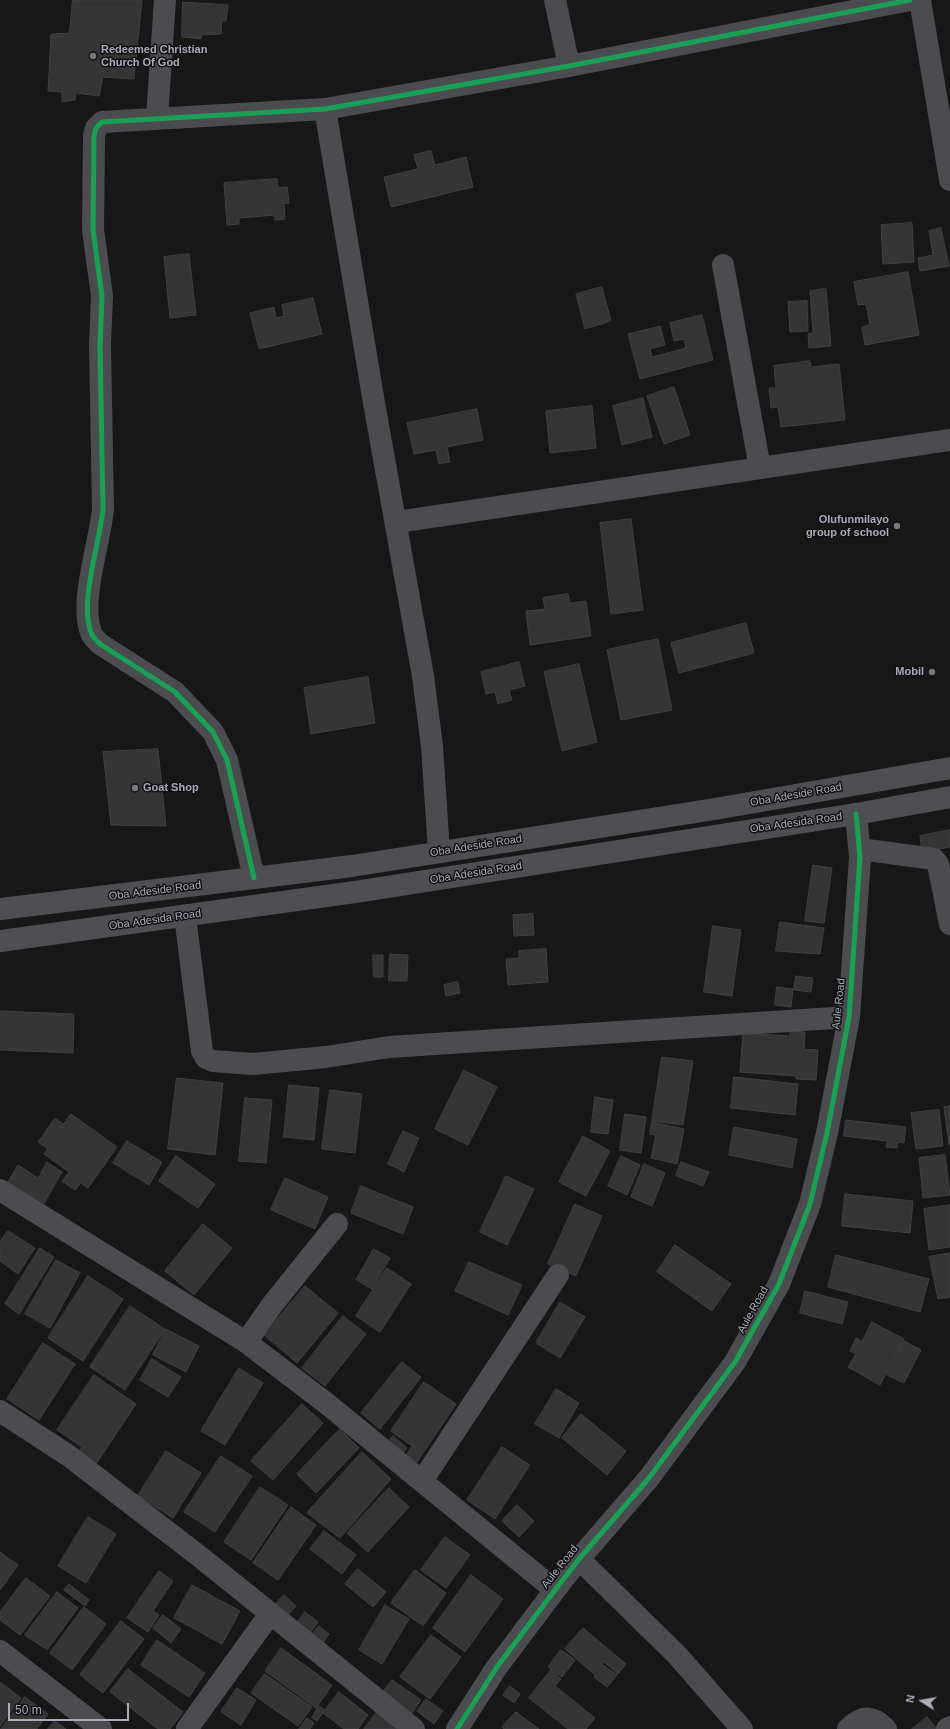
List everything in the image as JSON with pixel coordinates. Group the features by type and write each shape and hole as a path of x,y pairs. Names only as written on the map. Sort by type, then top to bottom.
{"main road":[{"name":"Oba Adeside Road","path":"0,909 352,866 715,809 950,768"},
{"name":"Oba Adesida Road","path":"0,941 355,892 856,814 950,797"},
{"path":"81,900 86,930"}],"street":[{"path":"157,118 165,0"},
{"path":"554,0 569,66"},
{"path":"254,878 227,760 213,732 175,692 100,644 92,636 89,624 87,604 103,509 100,344 102,296 93,230 94,136 96,128 102,122 325,109 569,66 910,0"},
{"path":"920,0 950,180"},
{"path":"325,109 374,403 397,522 423,676 432,746 439,852"},
{"path":"723,265 760,468"},
{"path":"397,522 950,440"},
{"name":"Aule Road","path":"457,1729 497,1667 555,1590 579,1559 649,1478 735,1362 779,1284 810,1204 827,1133 849,1017 860,849 856,814"},
{"path":"860,849 934,859 938,864 947,899 950,924"},
{"path":"185,916 202,1051 206,1058 212,1061 253,1064 326,1057 389,1047 849,1017"},
{"path":"0,1190 246,1342 326,1403 555,1590"},
{"path":"246,1342 272,1305 337,1224"},
{"path":"422,1481 558,1275"},
{"path":"0,1411 69,1456 199,1556 414,1729"},
{"path":"579,1559 677,1655 742,1729"},
{"path":"187,1729 270,1614"},
{"path":"0,1651 101,1729"},
{"path":"848,1729 855,1722 867,1718 879,1722 886,1729"}],"building":[{"name":"Redeemed Christian Church Of God","path":"73,0 142,0 134,79 103,77 99,96 76,93 75,100 62,102 62,92 48,91 51,34 69,33"},
{"path":"183,2 228,5 226,21 222,21 221,34 201,35 201,39 182,37"},
{"path":"431,151 435,165 466,157 473,187 391,207 384,177 418,169 414,155"},
{"path":"277,179 278,188 287,187 289,203 284,204 285,219 275,220 275,215 239,218 239,224 227,225 224,183"},
{"path":"912,223 914,262 883,264 881,225"},
{"path":"941,228 949,266 920,271 918,258 933,255 929,231"},
{"path":"189,254 196,315 170,318 164,257"},
{"path":"908,272 919,335 865,345 862,327 870,325 866,304 858,305 854,282"},
{"path":"602,287 611,321 585,329 576,294"},
{"path":"826,289 831,346 809,348 808,334 813,333 810,291"},
{"path":"313,298 322,334 259,349 250,313 274,307 276,318 284,316 282,305"},
{"path":"807,301 808,331 790,332 788,302"},
{"path":"702,315 713,360 640,379 628,334 660,326 665,345 650,349 652,357 686,348 684,339 674,341 670,323"},
{"path":"810,361 811,367 839,364 845,420 781,427 778,407 771,408 769,388 776,388 774,366"},
{"path":"674,387 690,435 664,444 647,396"},
{"path":"643,398 652,437 622,445 613,406"},
{"path":"592,406 596,448 550,453 546,411"},
{"path":"477,409 483,440 447,447 450,462 439,464 436,450 414,454 407,423"},
{"path":"631,519 643,610 611,614 600,523"},
{"path":"568,594 570,603 586,601 591,636 530,645 526,611 545,609 543,598"},
{"path":"746,623 754,653 679,673 671,643"},
{"path":"658,639 672,710 621,720 607,650"},
{"path":"519,662 525,686 509,690 512,700 498,704 495,692 486,694 481,672"},
{"path":"579,664 597,742 562,751 544,672"},
{"path":"368,677 375,723 311,734 304,688"},
{"name":"Goat Shop","path":"158,749 166,826 111,825 103,752"},
{"path":"950,830 950,847 922,852 920,836"},
{"path":"813,865 832,868 824,923 805,921"},
{"path":"533,914 534,935 514,936 513,915"},
{"path":"780,922 824,928 820,954 776,951"},
{"path":"713,926 741,930 732,996 704,992"},
{"path":"546,949 548,982 508,985 506,959 519,958 519,951"},
{"path":"390,954 408,955 407,981 389,981"},
{"path":"373,955 383,955 383,977 374,977"},
{"path":"796,976 813,978 811,992 794,990"},
{"path":"458,982 460,993 446,996 444,985"},
{"path":"777,987 793,989 791,1007 775,1005"},
{"path":"0,1011 74,1014 73,1053 0,1050"},
{"path":"790,1031 805,1032 804,1049 818,1050 816,1080 796,1079 796,1076 740,1072 743,1033 790,1036"},
{"path":"662,1057 693,1061 683,1125 652,1121"},
{"path":"464,1070 497,1087 468,1145 435,1129"},
{"path":"734,1077 798,1084 795,1115 731,1108"},
{"path":"177,1078 223,1083 215,1155 168,1149"},
{"path":"289,1085 319,1088 314,1140 284,1137"},
{"path":"330,1090 362,1094 355,1153 322,1149"},
{"path":"595,1097 613,1100 608,1134 591,1132"},
{"path":"245,1098 272,1100 266,1163 239,1161"},
{"path":"950,1106 950,1145 949,1145 944,1107"},
{"path":"939,1110 943,1146 916,1149 911,1113"},
{"path":"71,1114 117,1147 88,1188 81,1183 75,1190 62,1181 69,1172 44,1154 48,1149 38,1142 55,1118 63,1124"},
{"path":"625,1114 646,1117 641,1153 620,1150"},
{"path":"846,1120 906,1127 904,1143 898,1142 897,1148 886,1147 887,1141 844,1136"},
{"path":"652,1122 684,1129 677,1164 651,1158 656,1135 650,1134"},
{"path":"734,1127 797,1139 792,1168 729,1155"},
{"path":"403,1131 419,1138 404,1172 388,1164"},
{"path":"583,1136 610,1151 586,1196 559,1182"},
{"path":"127,1141 162,1162 149,1185 113,1163"},
{"path":"945,1155 950,1195 923,1198 919,1158"},
{"path":"176,1156 215,1184 198,1208 159,1181"},
{"path":"621,1156 640,1165 627,1195 608,1186"},
{"path":"47,1162 62,1172 42,1207 6,1185 18,1165 38,1178"},
{"path":"681,1162 709,1172 703,1186 676,1176"},
{"path":"644,1164 665,1173 652,1206 631,1197"},
{"path":"506,1176 534,1189 507,1245 480,1232"},
{"path":"285,1178 328,1197 315,1229 271,1210"},
{"path":"361,1186 413,1207 403,1234 351,1213"},
{"path":"845,1194 913,1201 910,1233 842,1226"},
{"path":"575,1204 602,1216 576,1276 548,1264"},
{"path":"950,1205 950,1247 929,1250 924,1209"},
{"path":"203,1224 232,1248 194,1295 165,1271"},
{"path":"8,1231 35,1248 18,1274 0,1261 0,1242"},
{"path":"675,1245 731,1284 712,1311 657,1272"},
{"path":"40,1248 54,1257 19,1314 5,1304"},
{"path":"374,1249 390,1258 372,1289 356,1280"},
{"path":"950,1253 950,1297 938,1299 929,1257"},
{"path":"836,1255 929,1279 920,1312 828,1287"},
{"path":"56,1260 80,1273 50,1328 25,1314"},
{"path":"469,1262 522,1285 508,1315 455,1291"},
{"path":"387,1268 411,1284 380,1332 356,1316"},
{"path":"88,1276 123,1299 83,1361 48,1338"},
{"path":"305,1286 338,1313 297,1363 264,1335"},
{"path":"805,1291 848,1302 842,1324 800,1313"},
{"path":"560,1302 585,1317 560,1358 536,1343"},
{"path":"130,1306 165,1329 125,1390 90,1367"},
{"path":"343,1316 366,1334 325,1386 302,1368"},
{"path":"872,1322 904,1339 880,1385 848,1367 856,1354 850,1351 856,1338 862,1341"},
{"path":"166,1329 199,1346 186,1372 153,1355"},
{"path":"904,1341 921,1350 904,1383 887,1375"},
{"path":"43,1343 75,1364 39,1420 7,1399"},
{"path":"152,1359 181,1377 168,1397 140,1380"},
{"path":"402,1362 421,1377 380,1429 361,1413"},
{"path":"239,1368 263,1383 225,1445 201,1431"},
{"path":"94,1375 136,1404 94,1467 77,1455 82,1447 57,1430"},
{"path":"424,1382 456,1404 415,1465 404,1458 412,1446 391,1431"},
{"path":"556,1389 579,1403 559,1438 535,1424"},
{"path":"302,1404 323,1423 273,1480 251,1461"},
{"path":"581,1414 626,1451 607,1475 562,1438"},
{"path":"340,1429 359,1448 316,1493 297,1474"},
{"path":"393,1436 407,1448 400,1457 386,1445"},
{"path":"502,1447 530,1465 495,1519 467,1500"},
{"path":"166,1451 201,1473 173,1518 138,1496"},
{"path":"362,1452 391,1479 340,1538 307,1513"},
{"path":"221,1456 252,1476 215,1532 184,1512"},
{"path":"260,1487 288,1505 251,1560 224,1542"},
{"path":"389,1488 409,1507 368,1552 347,1533"},
{"path":"517,1505 534,1521 519,1537 502,1521"},
{"path":"291,1507 316,1525 278,1580 253,1563"},
{"path":"88,1517 116,1534 86,1583 58,1566"},
{"path":"324,1531 356,1555 342,1574 310,1549"},
{"path":"445,1537 470,1555 446,1588 421,1570"},
{"path":"0,1552 18,1565 0,1590"},
{"path":"358,1569 386,1592 373,1607 345,1584"},
{"path":"415,1570 446,1593 423,1626 391,1603"},
{"path":"159,1571 173,1581 153,1611 159,1615 148,1632 127,1618"},
{"path":"471,1575 503,1599 465,1652 433,1628"},
{"path":"26,1578 50,1596 20,1635 0,1620 0,1612"},
{"path":"69,1584 89,1600 85,1606 64,1590"},
{"path":"192,1585 240,1611 222,1644 174,1618"},
{"path":"57,1592 78,1608 47,1650 25,1635"},
{"path":"284,1595 296,1606 289,1614 276,1603"},
{"path":"385,1605 409,1619 382,1664 359,1650"},
{"path":"84,1607 106,1624 72,1670 50,1653"},
{"path":"305,1612 318,1622 309,1634 296,1624"},
{"path":"163,1615 181,1629 171,1643 153,1628"},
{"path":"121,1621 144,1639 103,1693 80,1675"},
{"path":"319,1626 329,1634 322,1644 311,1636"},
{"path":"583,1628 626,1664 618,1674 604,1662 594,1674 565,1649"},
{"path":"431,1635 461,1657 430,1699 400,1677"},
{"path":"157,1640 205,1673 189,1697 141,1665"},
{"path":"281,1648 332,1685 316,1708 265,1671"},
{"path":"561,1650 575,1660 562,1677 548,1667"},
{"path":"603,1665 617,1675 607,1687 594,1677"},
{"path":"128,1669 183,1712 170,1729 158,1729 110,1692"},
{"path":"551,1670 561,1679 555,1686 595,1718 586,1729 568,1729 529,1698"},
{"path":"265,1674 312,1707 298,1726 251,1693"},
{"path":"392,1680 421,1700 412,1713 383,1692"},
{"path":"0,1682 21,1698 0,1726"},
{"path":"510,1686 520,1694 514,1703 503,1695"},
{"path":"237,1688 256,1700 241,1725 221,1712"},
{"path":"339,1692 368,1715 358,1729 344,1729 323,1713"},
{"path":"25,1697 48,1714 37,1729 1,1729"},
{"path":"426,1699 443,1711 434,1724 417,1711"},
{"path":"319,1706 325,1710 317,1721 312,1718"},
{"path":"377,1712 399,1729 364,1729"},
{"path":"516,1712 539,1729 504,1729 502,1727"},
{"path":"927,1717 937,1729 912,1729"},
{"path":"307,1718 314,1723 310,1729 299,1729"},
{"path":"55,1721 66,1729 48,1729"}],"cycle path":[{"path":"254,878 227,760 213,732 175,692 100,644 92,635 88,622 87,607 91,573 103,509 100,345 102,296 93,230 94,136 96,128 102,122 325,109 569,66 910,0"},
{"path":"457,1729 497,1667 555,1590 579,1559 649,1478 735,1362 779,1284 810,1204 827,1133 849,1017 860,857 856,814"}],"place":[{"name":"Redeemed Christian Church Of God","path":"93,56"},
{"name":"Olufunmilayo group of school","path":"897,526"},
{"name":"Mobil","path":"932,672"},
{"name":"Goat Shop","path":"135,788"}]}
